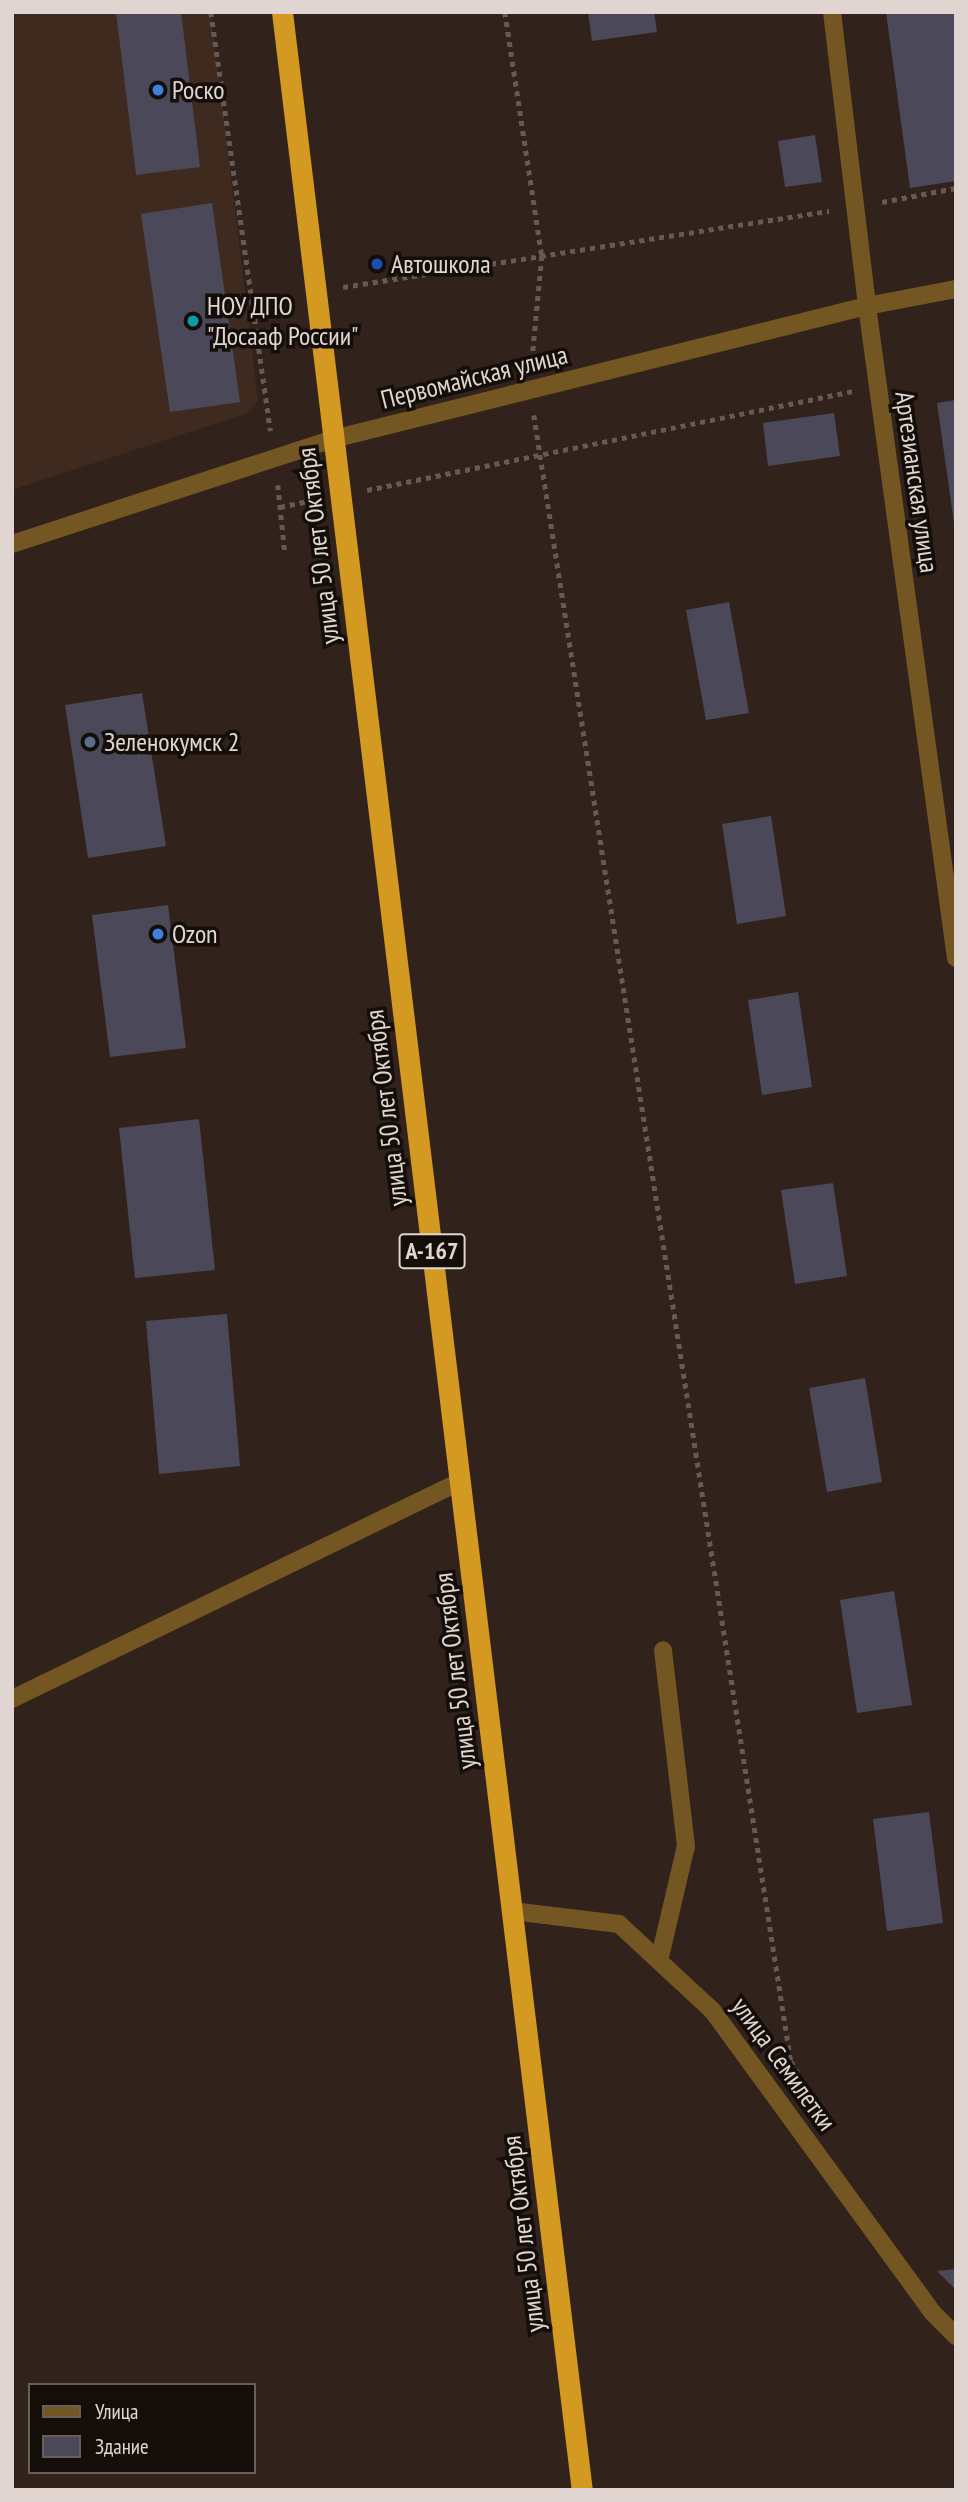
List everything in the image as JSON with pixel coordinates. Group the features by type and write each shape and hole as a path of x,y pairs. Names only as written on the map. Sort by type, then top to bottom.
{"highway":[{"name":"улица 50 лет Октября","path":"282,12 582,2490"}],"street":[{"name":"Артезианская улица","path":"832,12 867,306 956,958"},
{"name":"Первомайская улица","path":"12,544 334,439 867,306 956,289"},
{"path":"12,1699 460,1481"},
{"path":"660,1961 686,1846 663,1650"},
{"name":"улица Семилетки","path":"512,1910 619,1924 712,2010 932,2312 956,2336"}],"path":[{"path":"211,12 275,459 285,553"},
{"path":"505,12 542,256 530,389 792,2062"},
{"path":"253,304 316,291 857,207 956,188"},
{"path":"280,507 878,386"}],"shaded area":[{"path":"12,12 211,12 258,401 245,414 12,490"}],"building":[{"name":"Роско","path":"116,12 181,12 200,167 136,175"},
{"path":"588,12 654,12 657,32 592,41"},
{"path":"886,12 956,12 956,181 910,188"},
{"path":"815,135 822,182 785,187 778,141"},
{"name":"НОУ ДПО \"Досааф России\"","path":"212,203 240,402 170,412 141,214"},
{"path":"956,400 956,522 954,523 937,403"},
{"path":"834,413 840,456 768,466 763,423"},
{"path":"729,602 749,713 706,720 686,610"},
{"path":"142,693 166,846 88,858 65,705"},
{"path":"771,816 786,916 737,924 722,824"},
{"path":"168,905 186,1048 110,1057 92,915"},
{"path":"798,992 812,1087 762,1095 748,1000"},
{"path":"199,1119 215,1270 135,1278 119,1128"},
{"path":"833,1183 847,1276 795,1284 781,1190"},
{"path":"227,1314 240,1466 159,1474 146,1321"},
{"path":"865,1378 882,1482 827,1492 809,1388"},
{"path":"894,1591 912,1705 857,1713 840,1600"},
{"path":"929,1812 943,1923 887,1931 873,1819"},
{"path":"956,2269 956,2290 937,2271"}],"place":[{"name":"Роско","path":"158,90"},
{"name":"Автошкола","path":"377,264"},
{"name":"НОУ ДПО \"Досааф России\"","path":"193,321"},
{"name":"Зеленокумск 2","path":"90,742"},
{"name":"Ozon","path":"158,934"}]}
